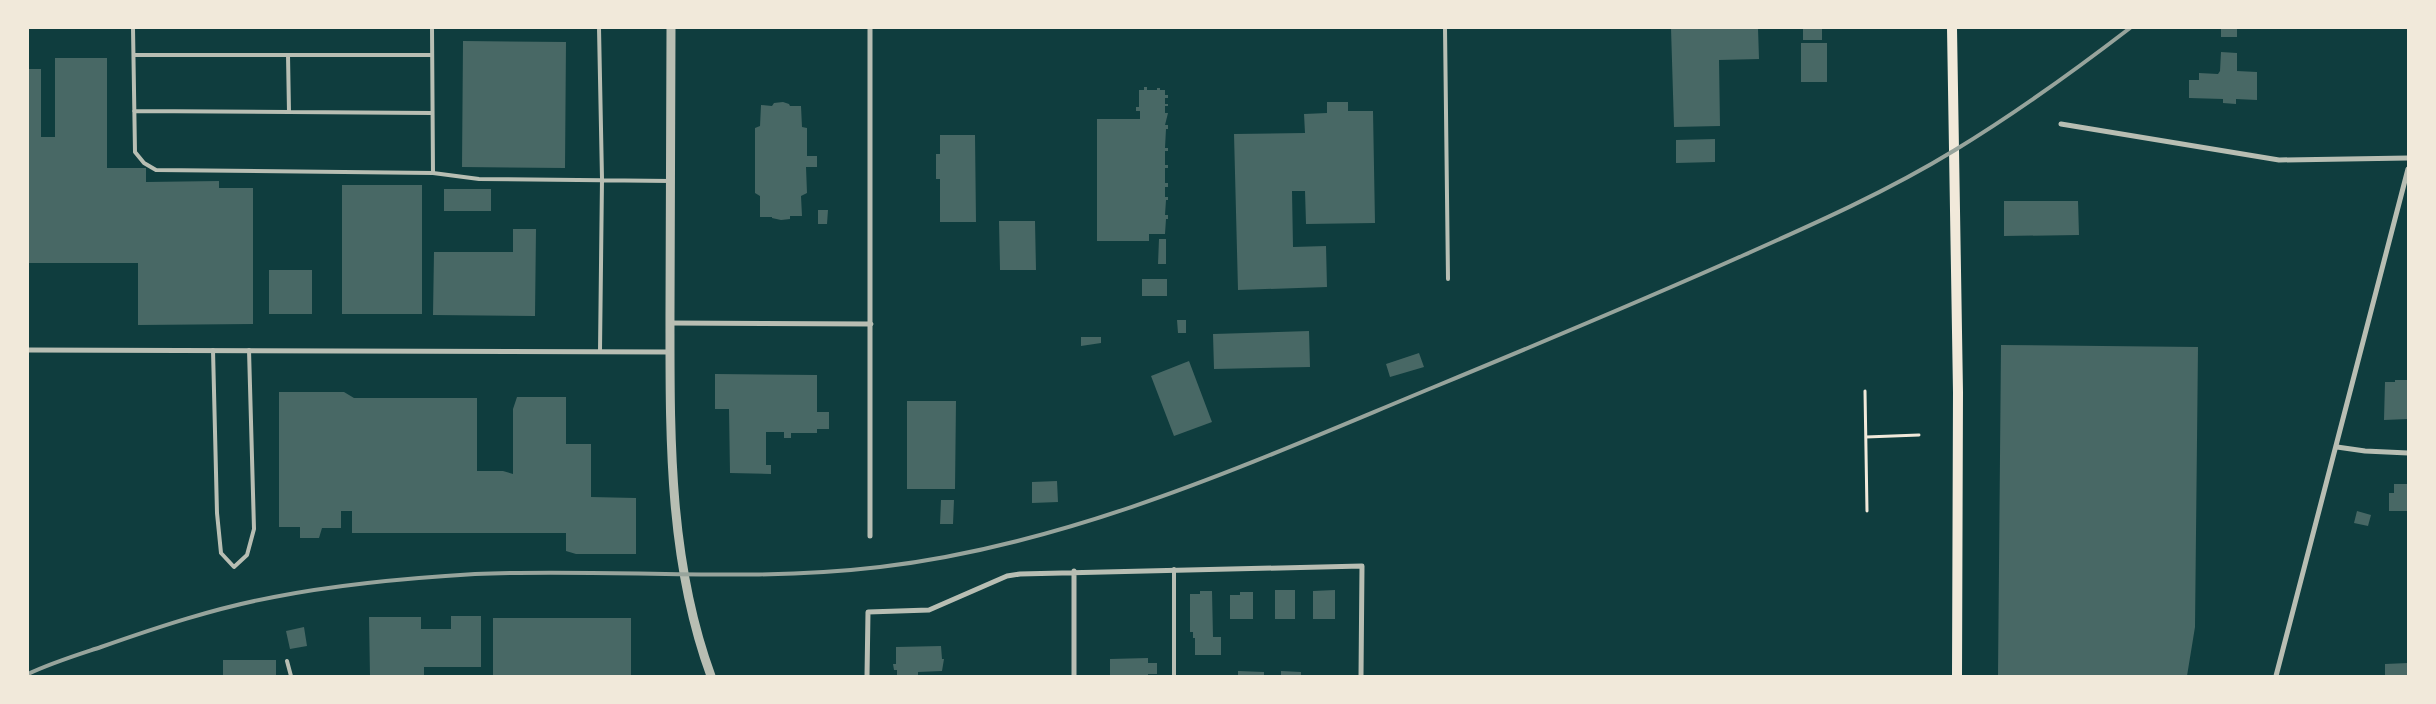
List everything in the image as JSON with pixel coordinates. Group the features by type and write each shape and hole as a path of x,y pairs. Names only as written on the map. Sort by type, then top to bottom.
{"main road":[{"path":"1952,28 1958,392 1957,676"}],"street":[{"path":"671,28 670,440 678,546 690,606 711,676"},
{"path":"870,28 870,536"},
{"path":"2061,124 2278,160 2408,158"},
{"path":"2276,676 2408,169"},
{"path":"670,323 870,324"},
{"path":"28,350 669,352"},
{"path":"2337,447 2364,451 2408,453"},
{"path":"867,676 868,612 929,610 1007,576 1074,571 1362,566 1361,676"},
{"path":"1074,571 1074,676"}],"lane":[{"path":"133,28 135,152 144,163 156,170 433,174 479,179 671,181"},
{"path":"432,28 433,174"},
{"path":"599,28 602,179 600,351"},
{"path":"1445,28 1448,279"},
{"path":"134,55 432,55"},
{"path":"288,55 289,112"},
{"path":"134,111 432,113"},
{"path":"213,350 216,513 220,553 234,567 247,555 254,529 249,350"},
{"path":"1174,569 1174,676"},
{"path":"287,661 291,676"}],"path":[{"path":"1865,391 1867,512"},
{"path":"1866,437 1919,435"}],"building":[{"path":"1671,28 1758,28 1759,59 1719,60 1720,126 1674,127"},
{"path":"1803,28 1822,28 1822,40 1803,40"},
{"path":"2221,28 2237,28 2237,37 2221,37"},
{"path":"463,41 566,42 565,168 462,167"},
{"path":"1801,43 1827,43 1827,82 1801,82"},
{"path":"2221,52 2237,53 2237,71 2257,72 2257,100 2236,99 2236,104 2223,103 2223,99 2189,98 2189,80 2199,80 2199,73 2218,74 2220,71"},
{"path":"55,58 107,58 107,168 146,168 146,182 219,181 219,188 253,188 253,324 138,325 138,263 28,263 28,69 41,69 41,137 55,137"},
{"path":"1144,87 1147,87 1147,90 1157,90 1157,88 1160,88 1160,90 1165,90 1165,95 1168,95 1168,98 1165,98 1165,104 1168,104 1168,106 1165,106 1165,113 1168,113 1165,125 1168,125 1168,129 1166,129 1165,148 1168,148 1168,151 1165,151 1165,165 1168,165 1168,168 1165,168 1165,183 1168,183 1168,187 1165,187 1165,197 1168,197 1168,200 1166,200 1165,215 1168,215 1168,219 1166,219 1165,234 1149,234 1149,241 1097,241 1097,119 1140,119 1140,111 1136,111 1136,107 1139,107 1139,90 1144,90"},
{"path":"783,102 790,106 801,106 802,127 807,128 807,156 817,156 817,167 806,167 807,193 801,196 802,216 790,216 790,219 781,220 772,217 760,217 760,196 755,193 755,128 760,126 761,105 772,106 774,103"},
{"path":"1327,102 1348,102 1348,111 1373,111 1375,223 1306,224 1305,191 1292,191 1293,247 1326,246 1327,287 1238,290 1234,134 1305,133 1304,114 1327,113"},
{"path":"940,135 975,135 976,222 940,222 940,179 936,179 936,154 940,154"},
{"path":"1715,139 1715,162 1676,163 1676,140"},
{"path":"342,185 422,185 422,314 342,314"},
{"path":"444,189 491,189 491,211 444,211"},
{"path":"2004,201 2078,201 2079,235 2004,236"},
{"path":"818,210 828,210 827,224 818,224"},
{"path":"999,221 1035,221 1036,270 1000,270"},
{"path":"513,229 536,229 535,316 433,315 434,252 513,252"},
{"path":"1159,239 1166,239 1166,264 1158,264"},
{"path":"269,270 312,270 312,314 269,314"},
{"path":"1142,279 1167,279 1167,296 1142,296"},
{"path":"1177,320 1186,320 1186,333 1178,333"},
{"path":"1309,331 1310,367 1214,369 1213,334"},
{"path":"1081,337 1101,337 1101,343 1081,346"},
{"path":"2001,345 2198,347 2195,627 2187,676 1998,676"},
{"path":"1419,353 1424,367 1390,377 1386,364"},
{"path":"1189,361 1212,422 1174,436 1151,376"},
{"path":"715,374 817,375 817,412 829,412 829,429 817,429 817,433 791,433 791,438 784,438 784,432 766,432 766,465 771,465 771,474 730,473 729,409 715,409"},
{"path":"2395,380 2408,380 2408,419 2384,420 2385,382 2395,382"},
{"path":"279,392 344,392 354,398 477,398 477,471 503,471 513,474 513,409 517,397 566,397 566,444 591,444 591,497 636,498 636,554 576,554 566,551 566,533 352,533 352,511 341,511 341,528 322,528 319,538 300,538 300,527 279,527"},
{"path":"907,401 956,401 955,489 907,489"},
{"path":"1057,481 1058,502 1032,503 1032,482"},
{"path":"2394,484 2408,484 2408,511 2389,511 2389,493 2394,493"},
{"path":"941,500 954,500 953,524 940,524"},
{"path":"2357,511 2371,515 2368,526 2354,523"},
{"path":"1275,590 1295,590 1295,619 1275,619"},
{"path":"1335,590 1335,619 1313,619 1313,591"},
{"path":"1200,591 1212,591 1213,637 1221,637 1221,655 1195,655 1195,638 1193,638 1193,632 1190,632 1190,594 1200,594"},
{"path":"1240,592 1253,592 1253,619 1230,619 1230,595 1240,595"},
{"path":"451,616 481,616 481,667 424,667 424,676 370,676 369,617 421,617 421,629 451,629"},
{"path":"493,618 631,618 631,676 493,676"},
{"path":"304,627 307,646 290,649 286,631"},
{"path":"941,646 942,659 944,659 942,671 918,672 918,676 897,676 897,670 894,670 893,664 896,664 896,647"},
{"path":"1148,658 1148,663 1157,663 1157,674 1148,674 1148,676 1110,676 1110,659"},
{"path":"223,660 276,660 276,676 223,676"},
{"path":"2408,663 2408,676 2385,676 2385,664"},
{"path":"1238,671 1264,672 1264,676 1238,676"},
{"path":"1281,671 1301,672 1301,676 1281,676"}],"railway":[{"path":"28,674 64,659 187,619 252,601 324,588 475,574 728,575 829,572 880,567 952,556 1023,540 1093,519 1163,496 1299,443 1628,306 1825,219 1930,165 1978,136 2088,60 2130,28"}]}
